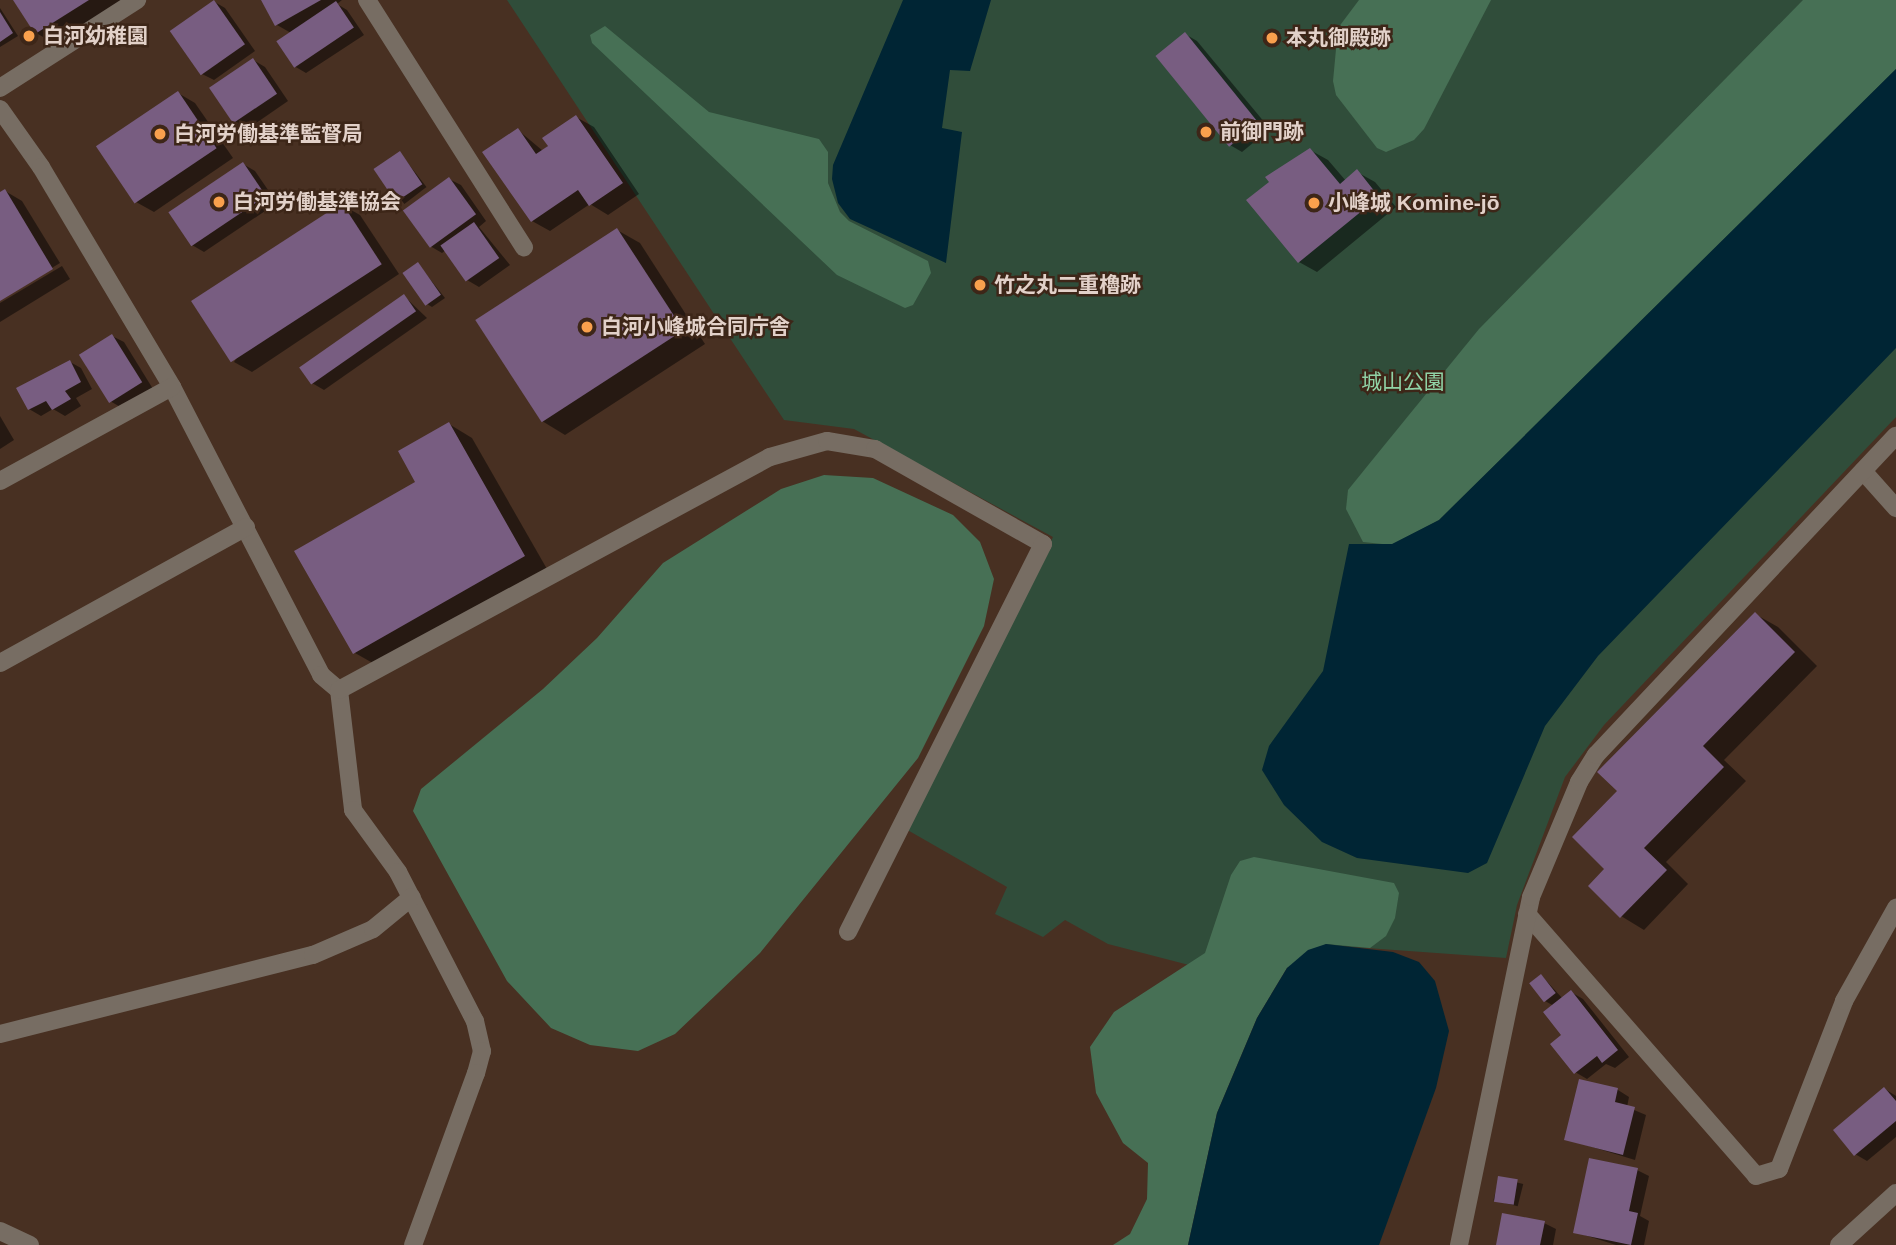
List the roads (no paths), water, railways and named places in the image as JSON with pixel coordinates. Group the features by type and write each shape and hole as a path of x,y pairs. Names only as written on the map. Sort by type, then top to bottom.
{"street":[{"path":"0,88 137,0"},
{"path":"368,0 524,247"},
{"path":"0,109 41,167 172,387 321,675 339,690 353,810 411,897 475,1021 482,1051 412,1245"},
{"path":"0,481 172,387"},
{"path":"1460,1245 1527,914 1579,782 1596,755 1896,436"},
{"path":"339,690 770,457 827,441 875,449 1042,544 848,932"},
{"path":"1863,471 1896,508"},
{"path":"0,663 246,527"},
{"path":"0,1034 313,955 373,929 411,897"},
{"path":"1527,914 1756,1176 1779,1169 1844,1001 1896,908"},
{"path":"1839,1245 1896,1193"},
{"path":"0,1231 30,1245"}],"water":[{"path":"903,0 991,0 970,71 950,70 942,128 962,132 946,263 850,219 838,203 832,179 833,165"},
{"path":"1896,69 1896,348 1598,656 1545,726 1487,863 1468,873 1357,858 1322,842 1284,805 1262,770 1269,746 1323,671 1349,544 1392,544 1439,520"},
{"path":"1326,944 1393,952 1419,962 1435,981 1449,1031 1436,1088 1379,1245 1188,1245 1217,1113 1257,1018 1287,968 1308,950"}],"place":[{"name":"白河幼稚園","path":"29,36"},
{"name":"本丸御殿跡","path":"1272,38"},
{"name":"前御門跡","path":"1206,132"},
{"name":"白河労働基準監督局","path":"160,134"},
{"name":"白河労働基準協会","path":"219,202"},
{"name":"小峰城 Komine-jō","path":"1314,203"},
{"name":"竹之丸二重櫓跡","path":"980,285"},
{"name":"白河小峰城合同庁舎","path":"587,327"}],"park label":[{"name":"城山公園","path":"1403,382"}]}
